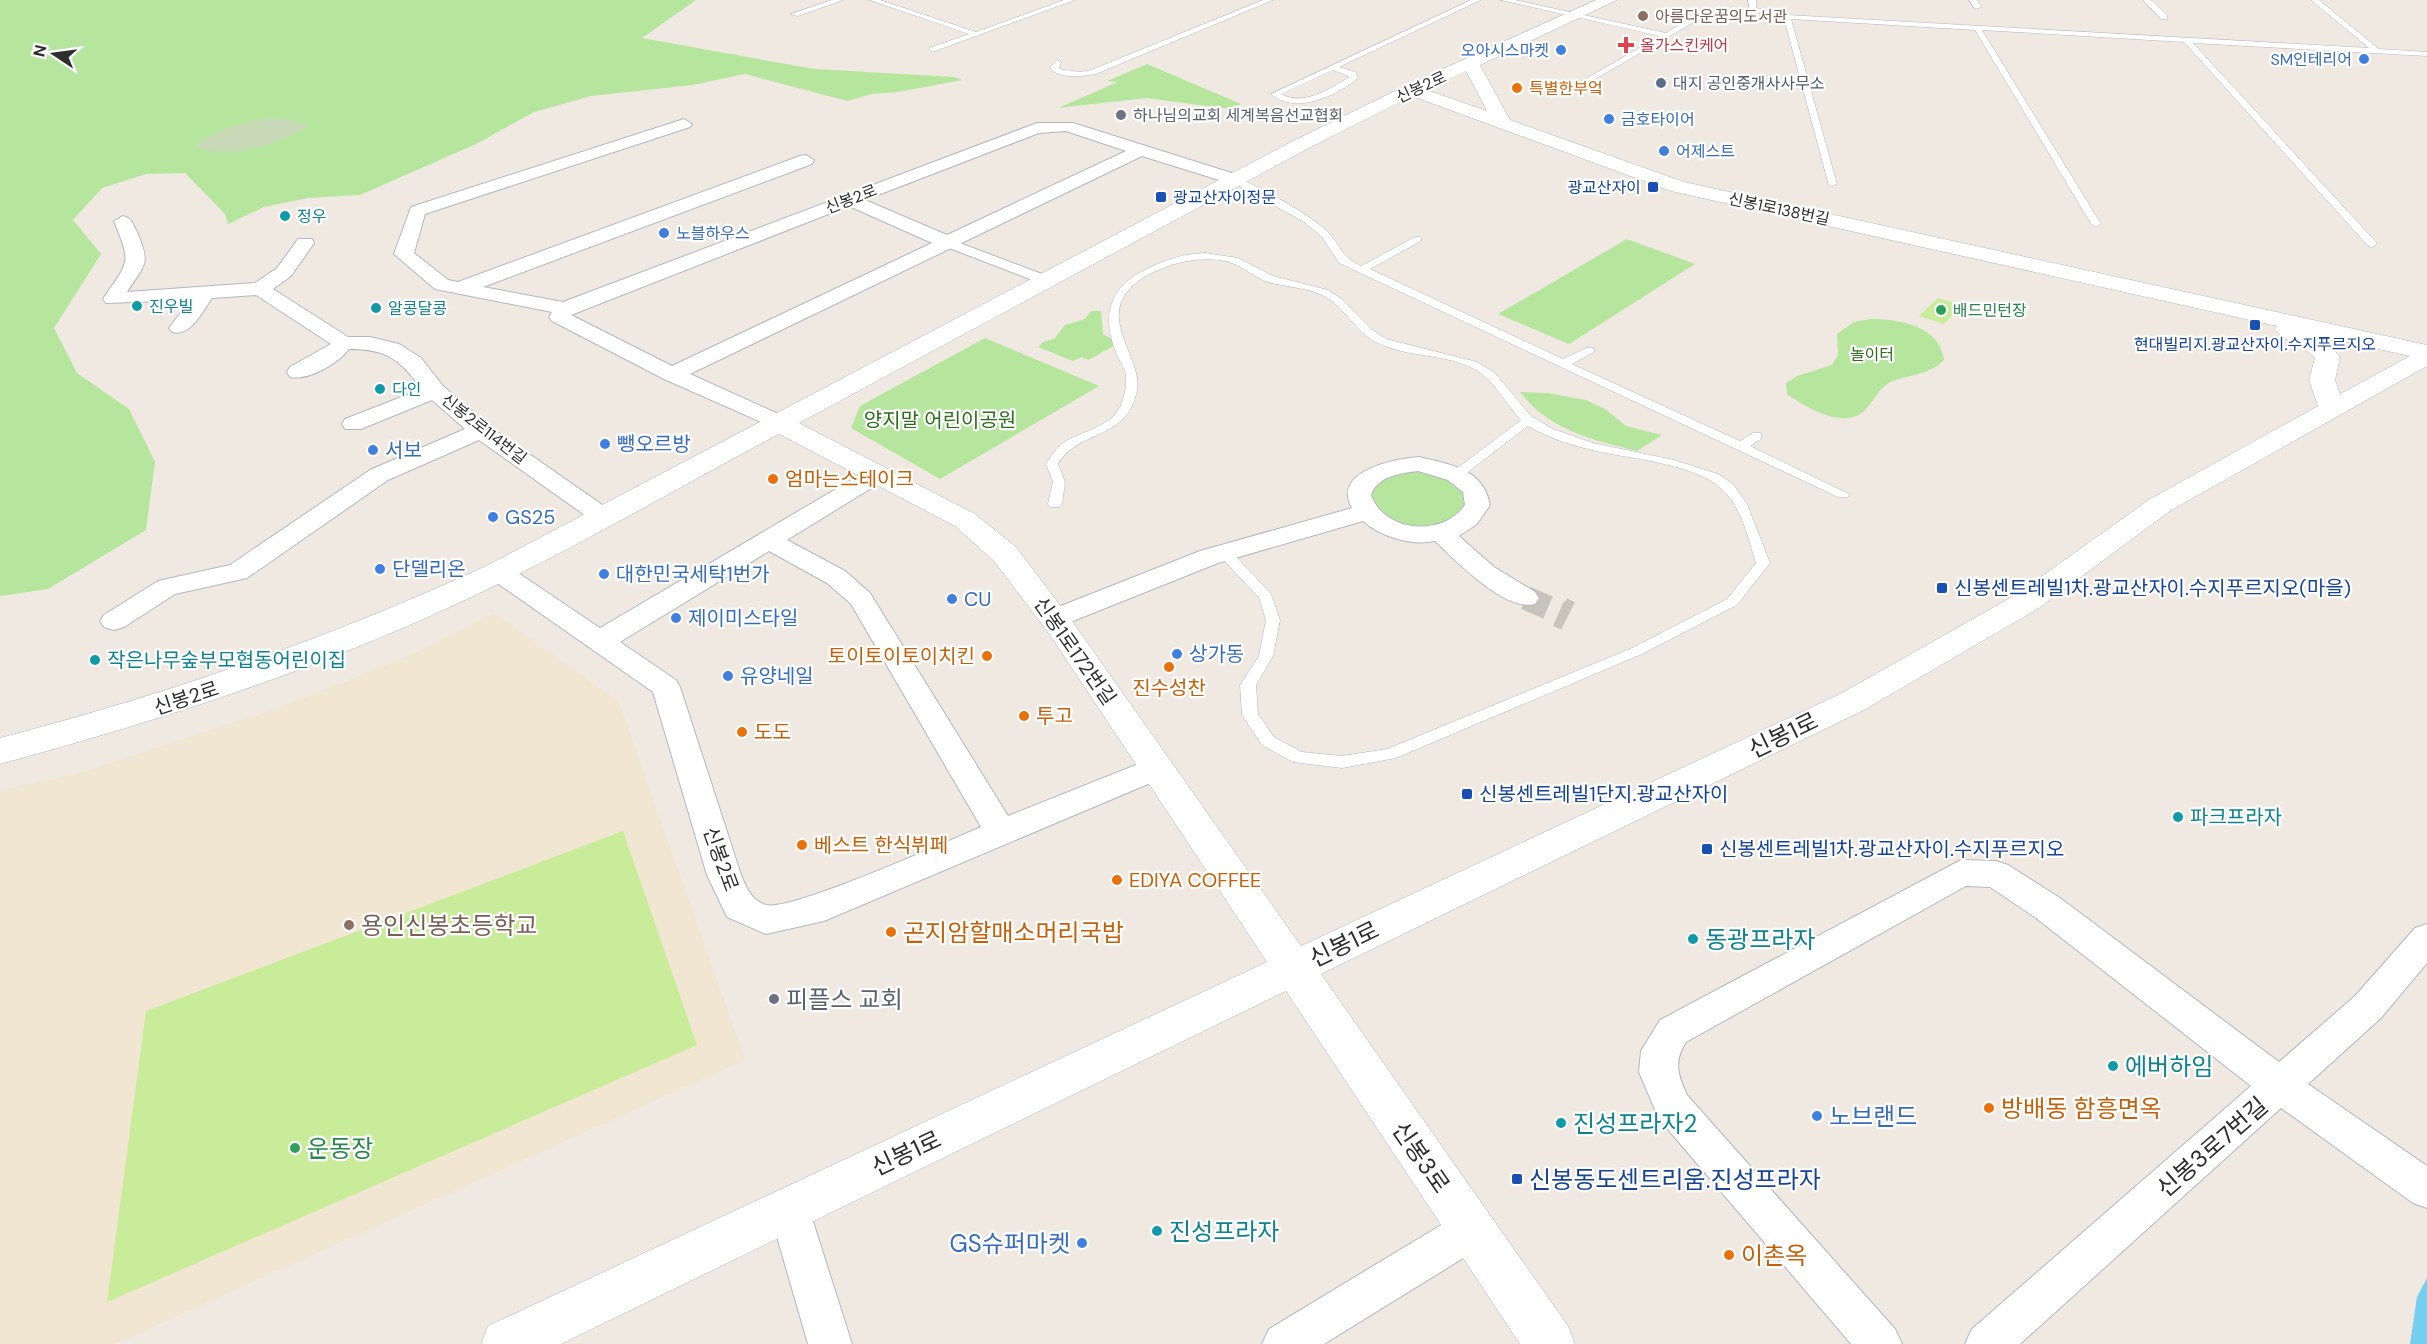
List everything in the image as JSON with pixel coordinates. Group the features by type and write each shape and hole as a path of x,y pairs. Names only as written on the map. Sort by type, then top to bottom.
{"street":[{"name":"신봉2로","path":"0,751 95,727 279,668 422,610 499,573 777,422 1235,180 1411,90 1609,0"},
{"path":"1470,63 1504,125"},
{"name":"신봉1로138번길","path":"1411,90 1678,188 2247,312"},
{"path":"684,124 417,211 404,254 442,285 565,308 560,317 569,324 777,422"},
{"name":"신봉2로","path":"565,308 1037,128 1053,125 1067,126 1235,180"},
{"path":"672,374 1141,150"},
{"path":"459,288 806,160"},
{"path":"849,200 949,243 1045,280"},
{"path":"123,221 137,255 133,268 112,299 260,289 284,272 305,243"},
{"path":"260,289 343,343 336,352 298,372"},
{"path":"178,328 206,292"},
{"path":"2247,312 2427,354"},
{"path":"2247,312 2317,345 2328,357 2322,381 2332,409"},
{"name":"신봉2로114번길","path":"343,343 370,343 392,348 413,363 435,391 482,431 602,516"},
{"name":"신봉1로","path":"506,1344 1852,702 2028,601 2160,505 2427,354"},
{"path":"354,424 435,391"},
{"name":"신봉1로172번길","path":"777,422 965,520 1005,554 1053,619 1292,969"},
{"path":"114,621 167,587 238,572 379,476 482,431"},
{"path":"1419,464 1456,475 1470,484 1477,495 1478,506 1474,516 1464,525 1441,532 1412,534 1394,529 1366,512 1360,500 1360,488 1368,478 1381,470 1399,465 1419,464"},
{"path":"600,641 878,474"},
{"path":"1053,619 1224,552 1366,512"},
{"path":"1441,532 1485,573 1526,598"},
{"path":"769,540 836,577 861,599 1001,833"},
{"name":"신봉2로","path":"499,573 666,687 724,875 739,907 766,921 812,911 1156,768"},
{"path":"1880,1344 1686,1124 1668,1100 1658,1072 1660,1051 1673,1031 1961,873 1996,874 2048,908 2206,1027 2281,1087 2427,1189"},
{"name":"신봉3로7번길","path":"1987,1344 2281,1087 2368,1007 2427,938"},
{"name":"신봉3로","path":"1292,969 1550,1344"},
{"path":"789,1209 830,1344"},
{"path":"1284,1344 1471,1230"}],"lane":[{"path":"795,14 839,0"},
{"path":"873,0 976,34"},
{"path":"932,50 1071,0"},
{"path":"1057,62 1054,67 1056,71 1080,74 1093,72 1269,0"},
{"path":"1331,67 1353,74 1354,78 1301,103 1281,99 1275,94 1331,67 1477,0"},
{"path":"1505,0 1666,36"},
{"path":"1752,0 1753,9 1787,17 2427,54"},
{"path":"2147,0 2164,17"},
{"path":"2315,0 2377,51"},
{"path":"1787,17 1832,184"},
{"path":"1571,91 1692,21"},
{"path":"1977,28 2096,224"},
{"path":"2186,40 2372,244"},
{"path":"1235,180 1307,220 1325,235 1343,261 1842,494"},
{"path":"1361,270 1418,238"},
{"path":"1055,504 1059,482 1052,464 1056,455 1086,436 1116,423 1128,400 1132,374 1123,357 1117,336 1113,317 1114,302 1140,276 1167,263 1187,257 1219,258 1243,264 1259,275 1329,295 1349,310 1361,328 1382,341 1409,351 1463,358 1487,372 1528,420 1552,434 1704,474 1727,487 1748,517 1763,563 1732,602 1637,651 1390,754 1342,762 1299,758 1268,741 1250,715 1248,685 1266,656 1273,620 1266,597 1224,552"},
{"path":"1563,364 1590,350"},
{"path":"1456,475 1528,420"},
{"path":"1740,447 1757,436"}],"shaded area":[{"name":"용인신봉초등학교","path":"494,613 619,702 745,1060 115,1344 0,1344 0,790 78,774 276,709 409,656"}],"green space":[{"path":"0,0 696,0 642,38 814,69 954,77 962,80 898,92 872,94 847,101 745,74 692,85 591,96 534,112 476,144 360,195 308,198 264,207 228,224 225,214 185,173 146,174 102,188 73,220 101,254 54,328 77,373 129,409 155,462 146,530 48,589 0,596"},
{"path":"1147,64 1241,104 1230,109 1146,98 1058,108 1118,82 1107,81"},
{"path":"268,118 289,119 308,127 268,144 238,151 208,151 195,147 220,131"},
{"path":"1627,239 1695,264 1569,344 1498,314"},
{"name":"배드민턴장","path":"1938,298 1962,305 1944,324 1919,316"},
{"path":"1091,311 1101,311 1103,334 1119,343 1088,360 1082,357 1073,361 1038,347 1043,342 1054,339 1065,325 1085,319"},
{"name":"놀이터","path":"1871,319 1906,323 1927,332 1941,348 1944,360 1926,371 1888,383 1864,411 1856,416 1846,418 1825,414 1804,405 1787,394 1786,383 1797,376 1832,365 1838,355 1837,334 1854,322"},
{"name":"양지말 어린이공원","path":"985,338 1099,386 940,479 851,428 860,406"},
{"path":"1520,392 1547,393 1586,400 1605,409 1626,426 1662,435 1637,451 1588,438 1544,416"},
{"path":"1401,467 1454,476 1475,505 1431,532 1381,520 1364,489"},
{"name":"운동장","path":"623,831 697,1045 107,1302 146,1011"}],"water":[{"path":"2427,1278 2427,1344 2410,1344 2417,1297"}],"tunnel":[{"path":"1526,598 1563,614"},
{"path":"1560,612 1568,616"}],"place":[{"name":"아름다운꿈의도서관","path":"1643,16"},
{"name":"올가스킨케어","path":"1626,45"},
{"name":"오아시스마켓","path":"1561,50"},
{"name":"SM인테리어","path":"2364,59"},
{"name":"대지 공인중개사사무소","path":"1661,83"},
{"name":"특별한부엌","path":"1517,88"},
{"name":"하나님의교회 세계복음선교협회","path":"1121,115"},
{"name":"금호타이어","path":"1609,119"},
{"name":"어제스트","path":"1664,151"},
{"name":"광교산자이","path":"1653,187"},
{"name":"광교산자이정문","path":"1161,197"},
{"name":"정우","path":"285,216"},
{"name":"노블하우스","path":"664,233"},
{"name":"진우빌","path":"137,306"},
{"name":"알콩달콩","path":"376,308"},
{"name":"배드민턴장","path":"1941,310"},
{"name":"현대빌리지.광교산자이.수지푸르지오","path":"2255,325"},
{"name":"다인","path":"380,389"},
{"name":"뺑오르방","path":"605,444"},
{"name":"서보","path":"373,450"},
{"name":"엄마는스테이크","path":"773,479"},
{"name":"GS25","path":"493,517"},
{"name":"단델리온","path":"380,569"},
{"name":"대한민국세탁1번가","path":"604,574"},
{"name":"신봉센트레빌1차.광교산자이.수지푸르지오(마을)","path":"1942,588"},
{"name":"CU","path":"952,599"},
{"name":"제이미스타일","path":"676,618"},
{"name":"상가동","path":"1177,654"},
{"name":"토이토이토이치킨","path":"987,656"},
{"name":"작은나무숲부모협동어린이집","path":"95,660"},
{"name":"진수성찬","path":"1169,667"},
{"name":"유양네일","path":"728,676"},
{"name":"투고","path":"1024,716"},
{"name":"도도","path":"742,732"},
{"name":"신봉센트레빌1단지.광교산자이","path":"1467,794"},
{"name":"파크프라자","path":"2178,817"},
{"name":"베스트 한식뷔페","path":"802,845"},
{"name":"신봉센트레빌1차.광교산자이.수지푸르지오","path":"1707,849"},
{"name":"EDIYA COFFEE","path":"1117,880"},
{"name":"용인신봉초등학교","path":"349,925"},
{"name":"곤지암할매소머리국밥","path":"891,932"},
{"name":"동광프라자","path":"1693,939"},
{"name":"피플스 교회","path":"774,999"},
{"name":"에버하임","path":"2113,1066"},
{"name":"방배동 함흥면옥","path":"1989,1108"},
{"name":"노브랜드","path":"1817,1116"},
{"name":"진성프라자2","path":"1561,1123"},
{"name":"운동장","path":"295,1148"},
{"name":"신봉동도센트리움.진성프라자","path":"1517,1179"},
{"name":"진성프라자","path":"1157,1231"},
{"name":"GS슈퍼마켓","path":"1082,1243"},
{"name":"이촌옥","path":"1729,1255"}]}
